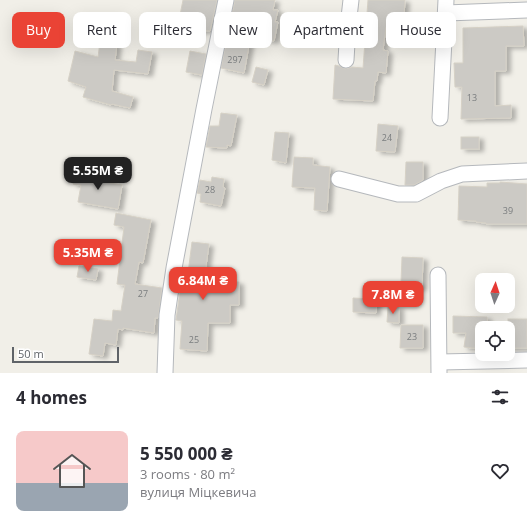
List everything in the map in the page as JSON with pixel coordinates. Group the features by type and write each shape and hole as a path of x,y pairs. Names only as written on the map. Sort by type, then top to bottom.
{"street":[{"path":"165,373 167,315 192,172 226,0"},
{"path":"346,60 351,0"},
{"path":"440,118 446,7 527,10"},
{"path":"339,179 398,194 416,194 441,181 462,174 527,171"},
{"path":"438,275 439,368 527,360"}],"building":[{"path":"183,0 217,0 210,31 206,31 206,12 181,12"},
{"path":"235,0 275,0 273,10 278,10 275,22 278,22 274,41 272,41 272,12 233,12"},
{"path":"368,0 405,0 404,12 386,12 383,50 388,51 386,73 378,72 377,81 375,81 373,101 333,99 335,65 345,69 352,67 363,68 364,48 378,48 378,12 367,12"},
{"path":"523,26 524,46 506,46 506,71 495,71 495,106 511,105 511,118 461,119 462,87 455,87 454,63 463,63 463,28"},
{"path":"99,48 116,48 115,60 136,62 138,50 152,52 148,74 114,70 112,91 133,97 130,108 111,105 83,97 86,87 68,81 75,51 98,57"},
{"path":"225,48 249,48 244,73 221,68"},
{"path":"190,51 206,54 202,75 186,72"},
{"path":"256,67 268,70 264,85 252,82"},
{"path":"221,113 237,115 231,146 227,145 227,148 206,147 210,126 219,126"},
{"path":"378,124 398,126 395,152 376,151"},
{"path":"275,132 289,133 286,163 272,160"},
{"path":"461,137 479,137 479,149 461,149"},
{"path":"294,157 313,158 313,165 330,167 327,211 314,210 315,188 292,187"},
{"path":"406,162 423,162 423,180 414,185 405,185"},
{"path":"75,173 104,178 104,182 122,185 118,209 78,202 81,185 73,184"},
{"path":"212,177 224,179 223,187 225,188 221,206 200,202 201,194 197,193 200,180 211,182"},
{"path":"500,182 527,184 527,224 486,224 476,221 458,220 459,186 487,187 487,183"},
{"path":"116,213 151,220 143,263 139,262 135,284 162,288 158,318 155,318 154,333 123,328 123,330 118,329 116,345 105,343 103,356 89,354 94,319 112,321 113,310 121,311 125,285 117,284 124,227 114,225"},
{"path":"192,242 209,244 204,281 239,282 239,305 230,305 230,323 208,323 207,351 180,349 182,321 176,320 180,291 181,292 181,281 187,281"},
{"path":"402,257 423,258 422,288 406,287 406,282 401,282"},
{"path":"79,266 98,269 96,280 77,277"},
{"path":"353,298 377,299 376,313 353,312"},
{"path":"388,307 399,307 399,323 387,322"},
{"path":"453,316 487,317 487,321 475,321 475,348 464,347 466,333 453,333"},
{"path":"508,319 527,319 527,348 515,348 515,321 508,321"},
{"path":"401,325 423,325 423,348 400,348"}]}
